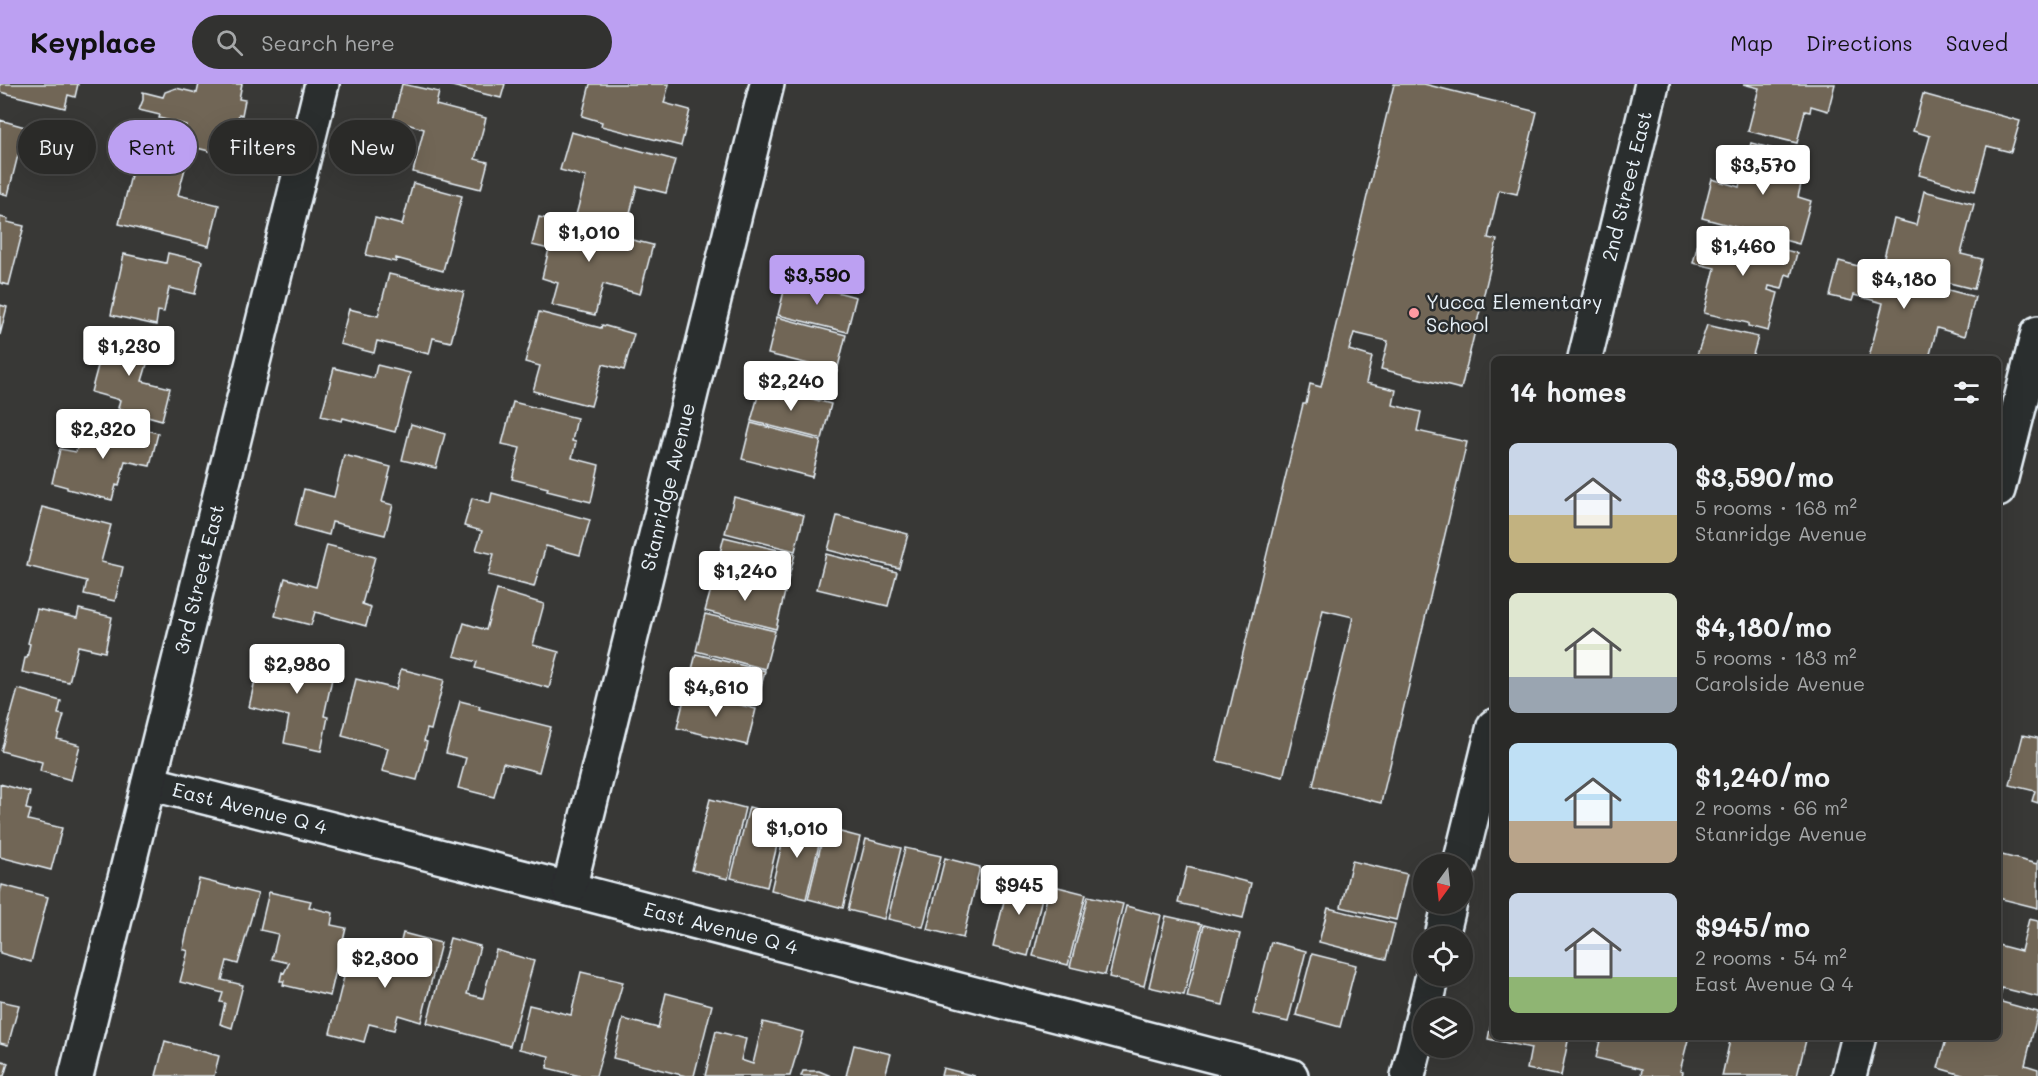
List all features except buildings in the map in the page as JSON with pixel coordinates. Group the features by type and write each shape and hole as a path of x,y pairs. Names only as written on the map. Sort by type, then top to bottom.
{"street":[{"name":"3rd Street East","path":"76,1076 322,84"},
{"name":"Stanridge Avenue","path":"569,889 767,84"},
{"name":"2nd Street East","path":"1585,356 1652,84"},
{"path":"2001,478 2038,333"},
{"path":"1462,854 1491,738"},
{"name":"East Avenue Q 4","path":"149,783 1291,1076"},
{"path":"1849,1076 1858,1040"},
{"path":"1408,1076 1413,1055"}],"place":[{"name":"Yucca Elementary School","path":"1414,313"}]}
